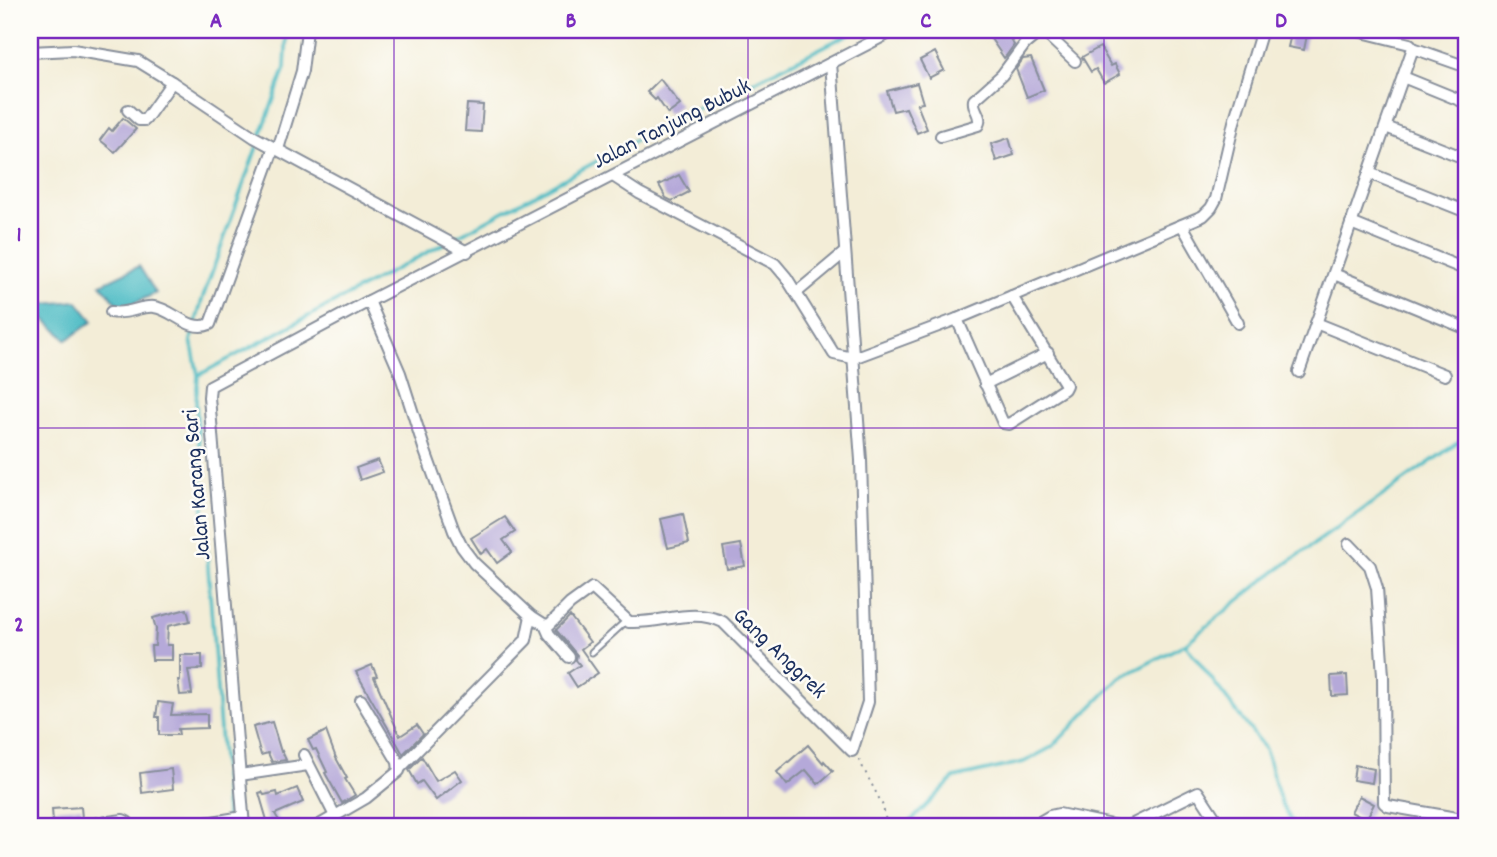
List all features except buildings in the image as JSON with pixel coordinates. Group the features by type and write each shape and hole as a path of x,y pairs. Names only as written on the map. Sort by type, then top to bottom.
{"street":[{"path":"111,312 124,314 151,306 201,327 212,321 302,71 307,30"},
{"name":"Jalan Tanjung Bubuk","path":"461,249 612,176 895,30"},
{"path":"940,136 978,125 979,117 974,100 1002,75 1025,44 1042,30 1075,61"},
{"path":"612,176 694,223 775,264 834,354 853,358 957,319 1203,216 1216,199 1234,122 1262,30"},
{"path":"1354,30 1410,44 1413,48 1467,68"},
{"path":"1299,372 1413,48"},
{"path":"30,52 73,50 138,61 254,137 461,249"},
{"path":"831,63 853,358"},
{"path":"1404,78 1467,103"},
{"path":"128,110 139,120 145,120 172,82"},
{"path":"1386,127 1467,159"},
{"path":"1369,173 1467,212"},
{"path":"1351,223 1467,270"},
{"path":"1182,225 1238,323"},
{"name":"Jalan Karang Sari","path":"241,821 240,775 209,390 222,378 461,249"},
{"path":"796,293 845,252"},
{"path":"1334,274 1465,328"},
{"path":"957,319 1003,422 1009,424 1064,389 1066,381 1012,296"},
{"path":"369,301 400,373 454,531 474,563 531,617 545,625 549,634 569,657"},
{"path":"1316,323 1445,375"},
{"path":"985,384 1048,353"},
{"name":"Gang Anggrek","path":"626,621 633,623 695,614 710,615 723,622 852,751 868,702 861,460 853,358"},
{"path":"1349,544 1370,566 1377,588 1383,676 1384,803 1388,806 1462,819 1467,825"},
{"path":"545,625 550,624 570,604 592,588 626,621"},
{"path":"316,827 366,798 399,769 526,640 531,617"},
{"path":"361,700 398,762 399,769"},
{"path":"240,775 306,760 335,816"},
{"path":"1031,827 1054,815 1124,827 1196,792 1221,827"},
{"path":"1074,817 1083,827"},
{"path":"72,827 123,820 127,822 127,827"},
{"path":"181,827 218,821 241,821"}],"lane":[{"path":"592,652 626,621"}],"path":[{"path":"859,761 883,806 887,827"}],"water":[{"path":"139,266 156,293 122,309 101,284"},
{"path":"77,301 93,321 67,340 30,305"}],"waterway":[{"path":"227,827 196,402 198,375 191,340 202,300 285,68 287,30"},
{"path":"199,375 640,138 857,30"},
{"path":"905,827 954,778 1024,762 1052,747 1120,678 1185,644 1266,578 1467,436"},
{"path":"1185,644 1265,749 1281,803 1295,827"}]}
